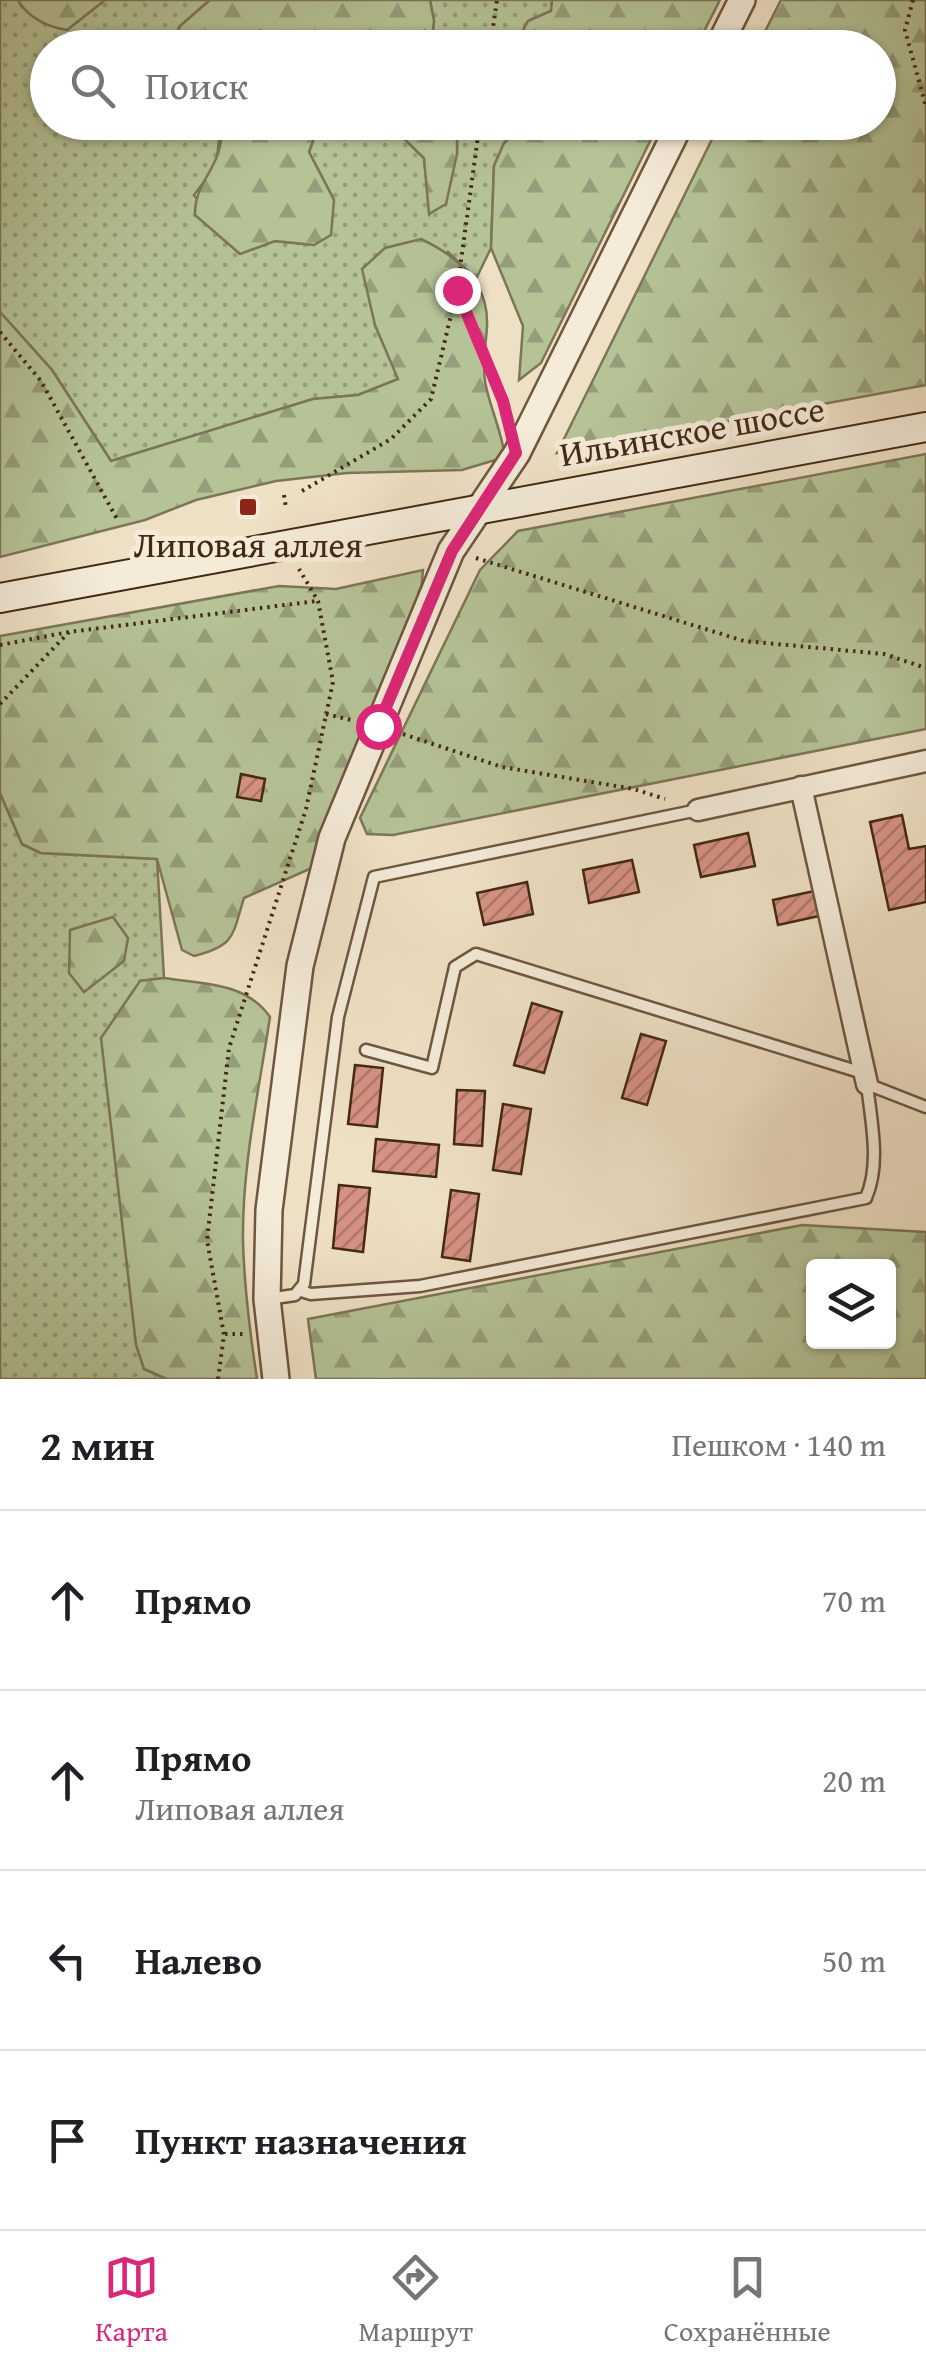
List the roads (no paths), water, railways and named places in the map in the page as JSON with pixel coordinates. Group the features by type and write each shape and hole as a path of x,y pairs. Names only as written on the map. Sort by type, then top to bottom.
{"main road":[{"name":"Ильинское шоссе","path":"0,598 926,427"}],"street":[{"path":"727,30 742,0"},
{"path":"276,1379 267,1299 269,1210 300,966 332,838 452,551 516,453 672,140"},
{"path":"698,810 926,762"},
{"path":"801,787 865,1079"}],"lane":[{"path":"301,1292 338,1017 374,876 698,810"},
{"path":"366,1050 432,1068 455,967 476,954 865,1079 926,1107"},
{"path":"267,1299 301,1292 420,1286 866,1198 873,1182 874,1144 865,1079"}],"place":[{"name":"Липовая аллея","path":"248,507"}]}
